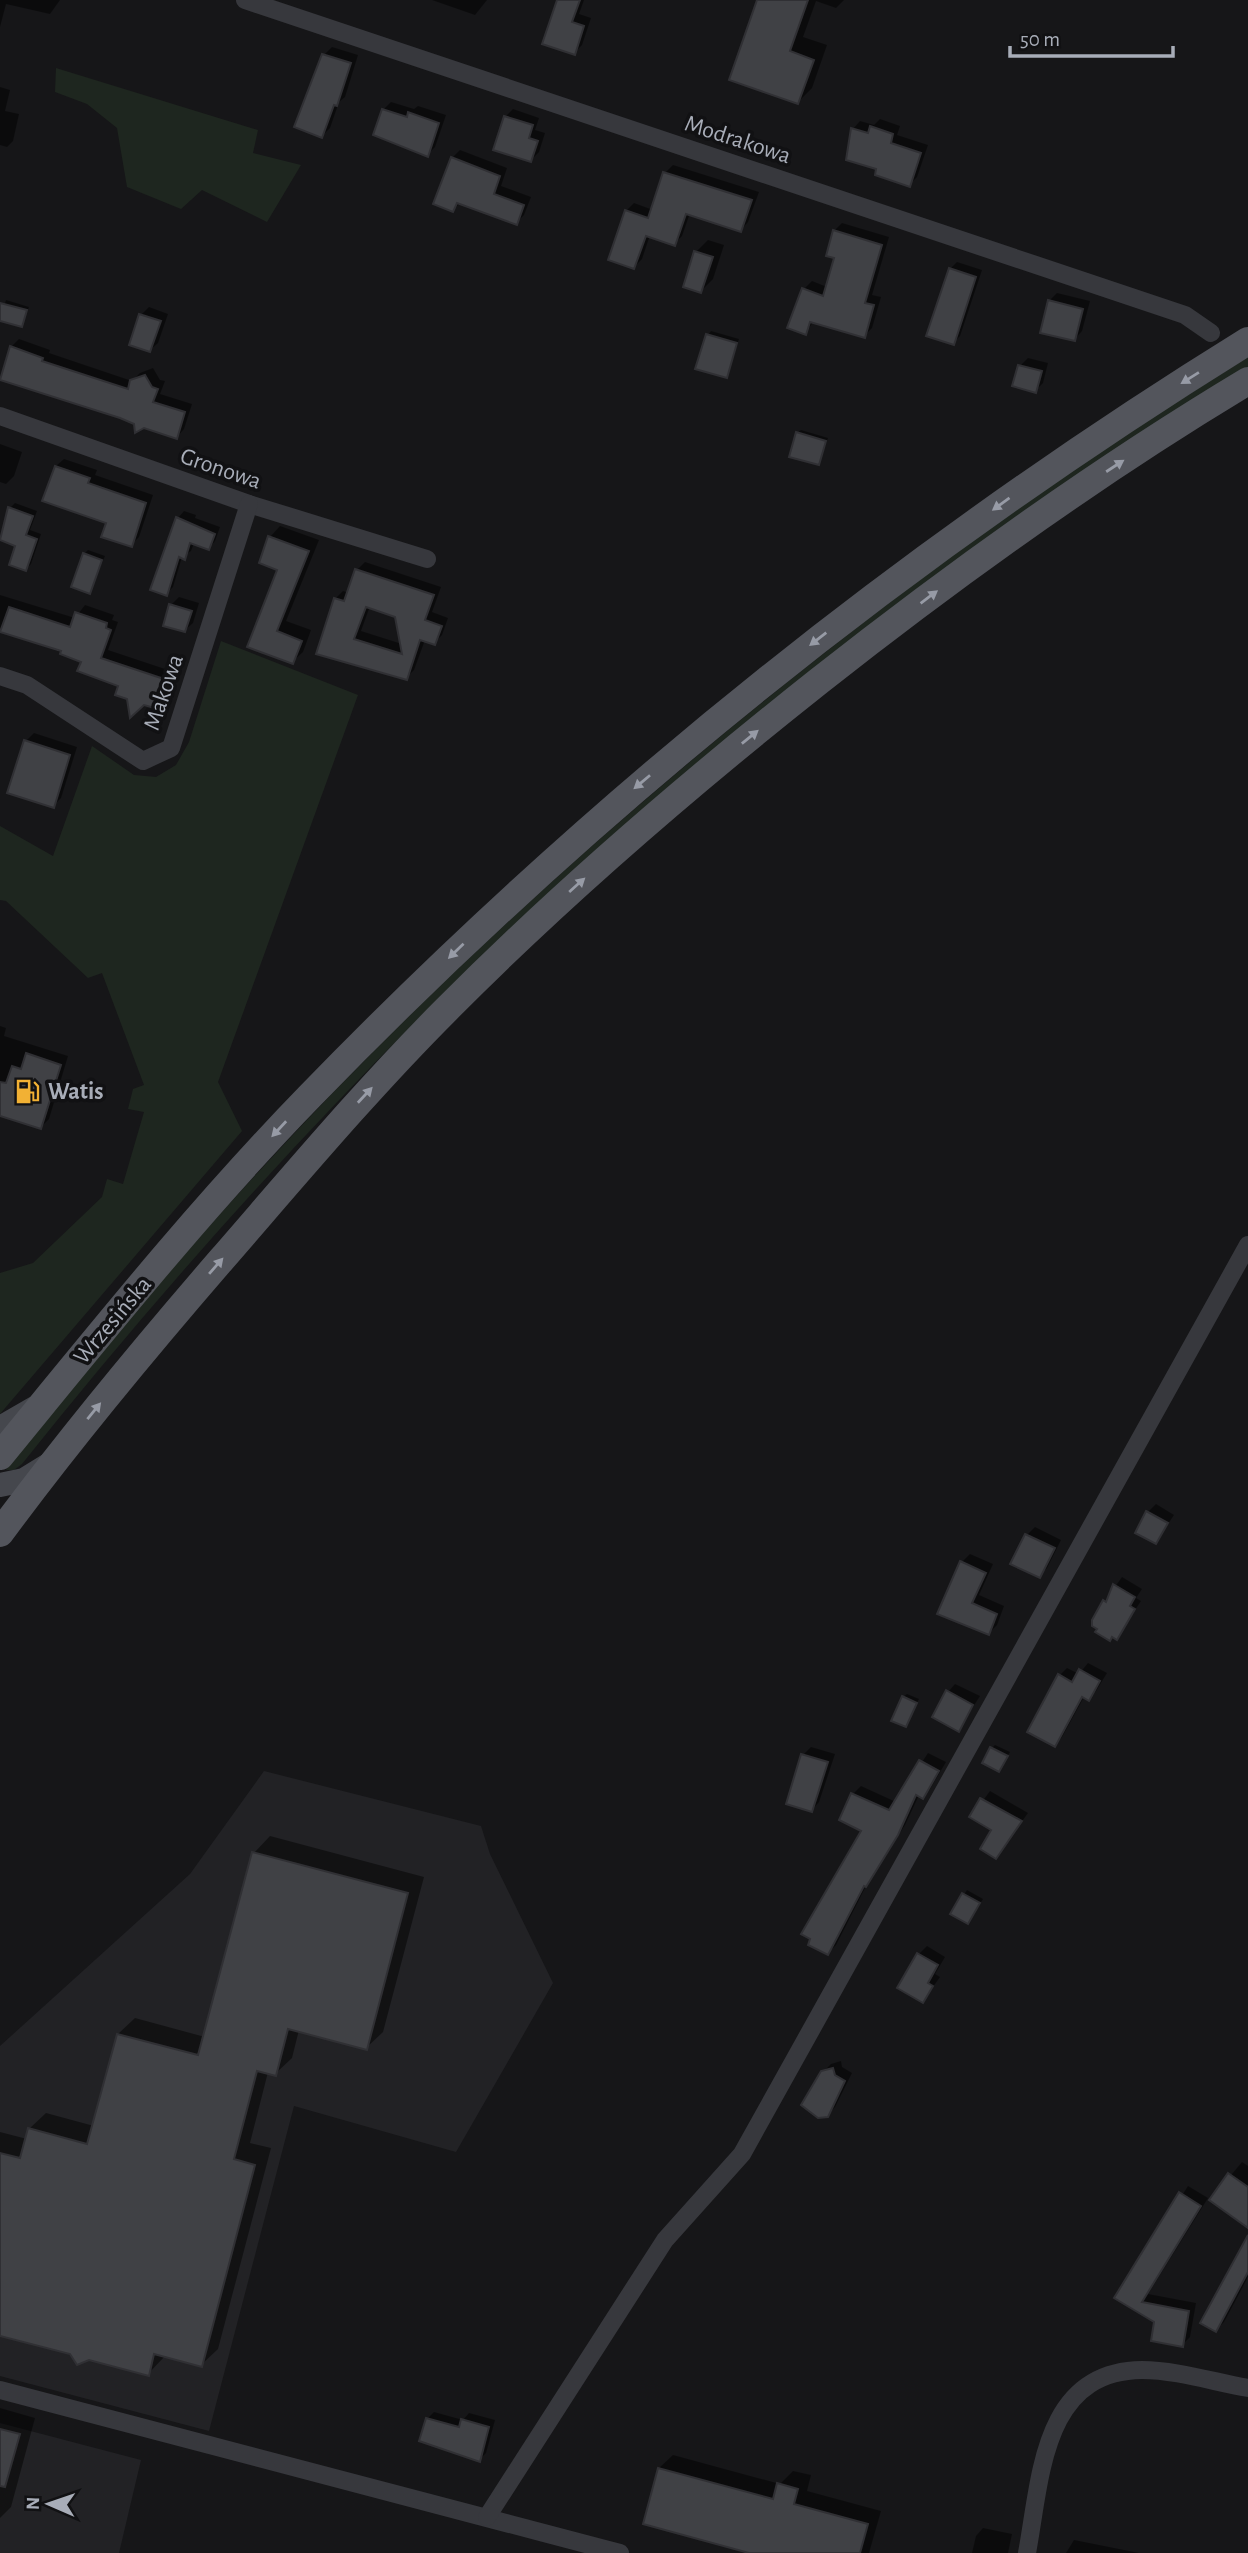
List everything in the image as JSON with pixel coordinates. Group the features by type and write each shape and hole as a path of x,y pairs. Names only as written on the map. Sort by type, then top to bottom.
{"main road":[{"name":"Wrzesińska","path":"0,1456 226,1186 306,1100 472,935 605,814 694,738 886,586 1077,451 1248,341"},
{"name":"Wrzesińska","path":"0,1532 51,1464 171,1318 364,1097 444,1012 527,931 623,844 793,702 977,561 1082,487 1248,381"}],"street":[{"name":"Modrakowa","path":"245,0 1172,311 1192,319 1210,333"},
{"name":"Gronowa","path":"0,416 249,504 427,559"},
{"name":"Makowa","path":"0,676 27,685 143,761 171,747 249,504"},
{"path":"487,2517 666,2240 742,2154 1248,1245"},
{"path":"0,1428 44,1402"},
{"path":"0,1485 24,1480 51,1464"},
{"path":"1027,2553 1048,2444 1064,2406 1084,2386 1108,2373 1144,2370 1248,2388"},
{"path":"0,2390 620,2553"}],"shaded area":[{"path":"56,68 258,130 253,153 301,165 267,222 202,190 181,209 127,187 117,128 87,104 55,92"},
{"path":"1248,357 1248,367 1189,404 518,922 386,1051 260,1184 139,1322 22,1464 14,1470 6,1470 44,1420 222,1212 319,1107 420,1005 524,907 631,812 853,631 1084,461"},
{"path":"221,641 358,695 218,1082 242,1131 0,1414 0,1273 33,1263 102,1197 107,1179 123,1184 144,1112 128,1109 133,1089 144,1085 102,973 88,978 6,901 0,900 0,826 53,856 92,746 134,775 156,777 176,765 189,742"},
{"path":"264,1771 481,1826 490,1854 553,1983 456,2152 294,2106 209,2431 0,2376 0,2046 190,1874"},
{"path":"0,2423 141,2460 119,2553 0,2553"}],"building":[{"path":"557,0 580,0 572,22 584,26 575,55 542,44"},
{"path":"757,0 808,0 790,51 814,60 798,104 729,80"},
{"path":"322,54 351,63 337,106 334,105 322,138 294,127"},
{"path":"382,109 407,117 408,112 439,123 428,157 373,135"},
{"path":"504,116 533,125 529,138 538,141 531,162 493,150"},
{"path":"870,126 893,134 891,143 921,153 910,187 875,175 876,169 846,160 851,128 868,133"},
{"path":"451,157 500,176 494,194 524,205 517,225 457,203 453,212 433,204"},
{"path":"663,172 752,200 741,232 686,214 675,246 646,236 634,269 608,260 625,210 648,218"},
{"path":"833,230 882,245 865,303 874,305 865,338 810,322 806,335 787,328 802,288 823,296 834,258 826,256"},
{"path":"694,251 713,257 701,293 683,287"},
{"path":"949,268 976,277 954,345 926,336"},
{"path":"1048,300 1083,309 1075,341 1040,333"},
{"path":"0,303 27,310 22,327 0,321"},
{"path":"139,314 161,321 150,352 129,345"},
{"path":"706,334 737,343 727,378 695,369"},
{"path":"10,346 43,358 42,361 128,389 130,380 145,375 152,387 158,389 153,402 185,412 177,439 144,428 135,433 134,424 120,418 0,380"},
{"path":"1018,365 1042,371 1036,393 1012,386"},
{"path":"796,432 826,441 819,465 789,457"},
{"path":"55,466 90,478 88,483 146,503 132,547 101,537 106,523 42,501"},
{"path":"8,507 33,516 26,535 37,539 26,571 9,565 15,546 0,540"},
{"path":"176,517 215,534 209,550 190,543 185,560 179,557 167,596 150,590"},
{"path":"268,536 309,551 277,631 302,641 293,664 247,647 277,570 259,563"},
{"path":"83,553 102,560 90,594 71,587"},
{"path":"355,569 434,595 425,620 442,626 435,645 420,640 407,680 316,654 334,598 344,601","holes":["366,607 395,617 402,654 354,639"]},
{"path":"169,604 192,611 185,632 163,626"},
{"path":"9,607 70,627 75,612 107,623 106,628 111,630 101,658 164,679 155,708 144,705 130,718 127,699 115,695 118,686 77,671 81,662 60,654 61,651 0,632"},
{"path":"24,740 70,755 54,808 7,793"},
{"path":"26,1053 61,1065 41,1129 0,1116 0,1082 6,1083 12,1066 21,1069"},
{"path":"1146,1511 1168,1523 1156,1544 1135,1533"},
{"path":"1025,1534 1055,1548 1040,1578 1010,1564"},
{"path":"960,1561 986,1573 972,1603 997,1614 989,1635 937,1614"},
{"path":"1113,1584 1135,1597 1130,1606 1135,1609 1117,1640 1112,1637 1110,1641 1095,1632 1097,1629 1092,1626 1092,1620 1103,1600 1106,1602"},
{"path":"1079,1669 1100,1681 1089,1701 1082,1697 1055,1747 1027,1732 1058,1674 1072,1682"},
{"path":"946,1690 973,1705 959,1732 932,1717"},
{"path":"902,1696 917,1703 906,1727 891,1721"},
{"path":"990,1747 1008,1756 999,1772 982,1763"},
{"path":"801,1754 828,1762 812,1812 786,1804"},
{"path":"919,1760 939,1771 923,1799 916,1795 898,1835 866,1887 864,1886 828,1955 808,1945 810,1939 801,1934 861,1831 839,1820 851,1793 889,1810"},
{"path":"980,1798 1022,1821 996,1859 980,1849 991,1830 969,1817"},
{"path":"252,1852 408,1893 367,2050 288,2029 276,2076 257,2071 234,2159 255,2165 202,2367 154,2354 149,2376 89,2360 77,2365 70,2354 0,2336 0,2153 20,2158 28,2128 87,2144 117,2034 198,2055"},
{"path":"962,1893 980,1903 968,1924 950,1914"},
{"path":"917,1953 938,1965 928,1983 933,1986 923,2003 897,1988"},
{"path":"833,2068 835,2075 845,2081 828,2117 818,2118 801,2105 821,2071"},
{"path":"1228,2173 1248,2187 1248,2228 1209,2200"},
{"path":"1179,2192 1201,2206 1142,2302 1189,2311 1183,2347 1151,2341 1154,2322 1114,2298"},
{"path":"1248,2235 1248,2272 1216,2332 1200,2323"},
{"path":"426,2418 459,2427 461,2419 489,2427 480,2462 419,2441"},
{"path":"0,2429 20,2434 5,2487 0,2486"},
{"path":"658,2468 773,2499 777,2483 798,2489 794,2504 868,2524 860,2553 749,2553 643,2524"}],"place":[{"name":"Watis","path":"28,1091"}]}
